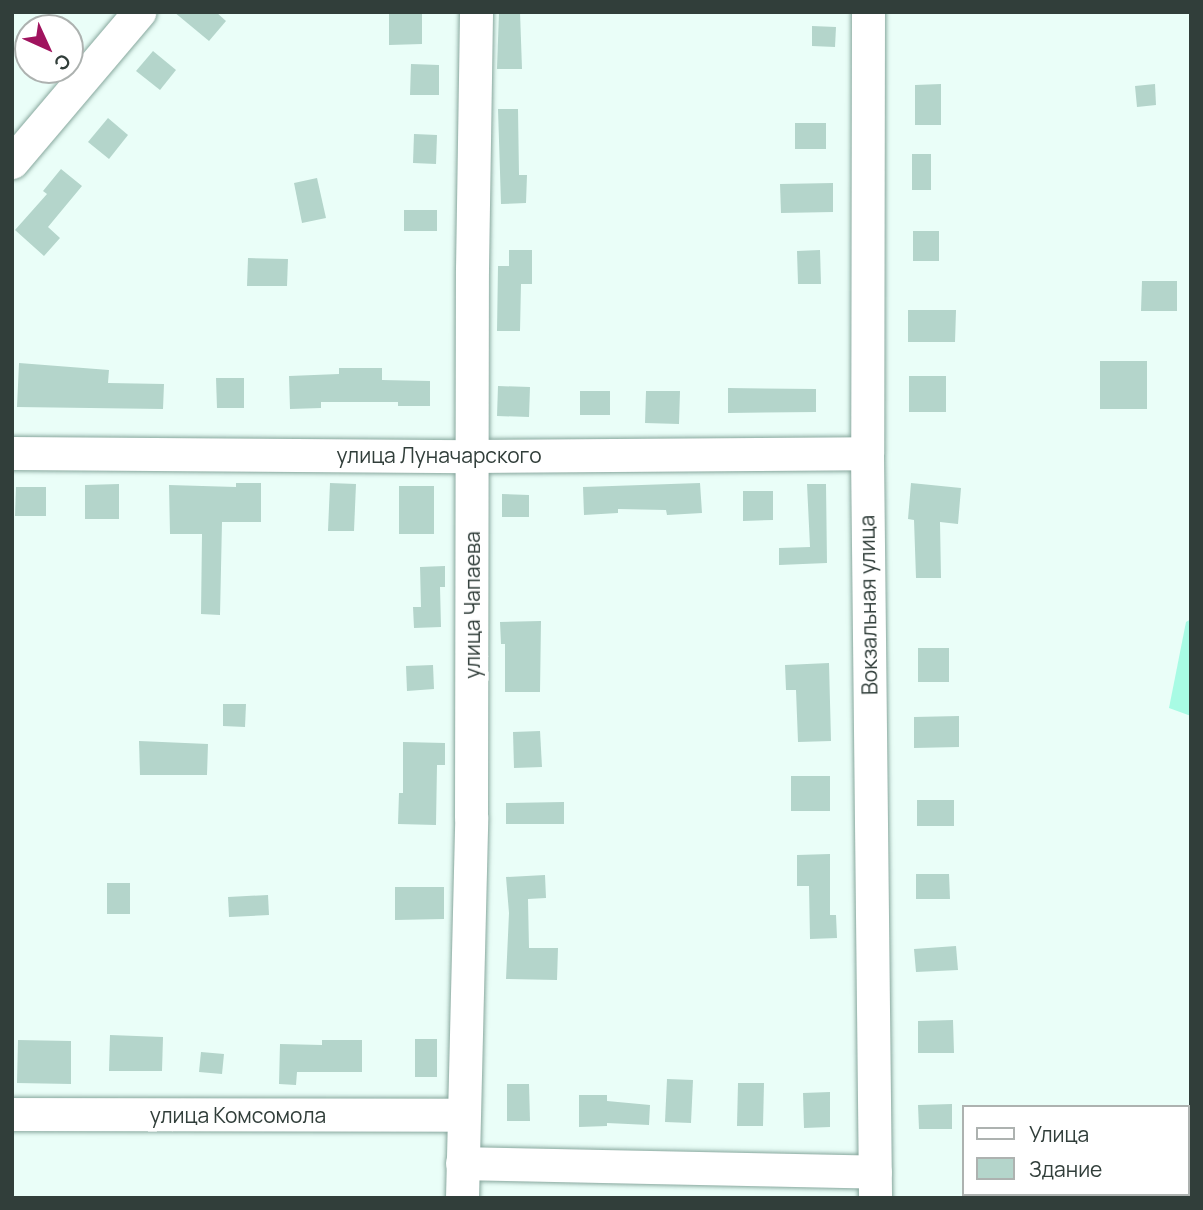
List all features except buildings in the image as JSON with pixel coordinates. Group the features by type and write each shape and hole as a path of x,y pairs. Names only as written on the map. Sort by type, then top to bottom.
{"street":[{"path":"12,162 139,12"},
{"name":"улица Чапаева","path":"462,1198 471,817 477,12"},
{"name":"Вокзальная улица","path":"868,12 867,453 875,1185"},
{"name":"улица Луначарского","path":"12,453 472,456 867,453"},
{"name":"улица Комсомола","path":"12,1114 463,1115"},
{"path":"462,1163 875,1185"}],"green space":[{"path":"1191,619 1191,716 1169,708 1186,622"}]}
